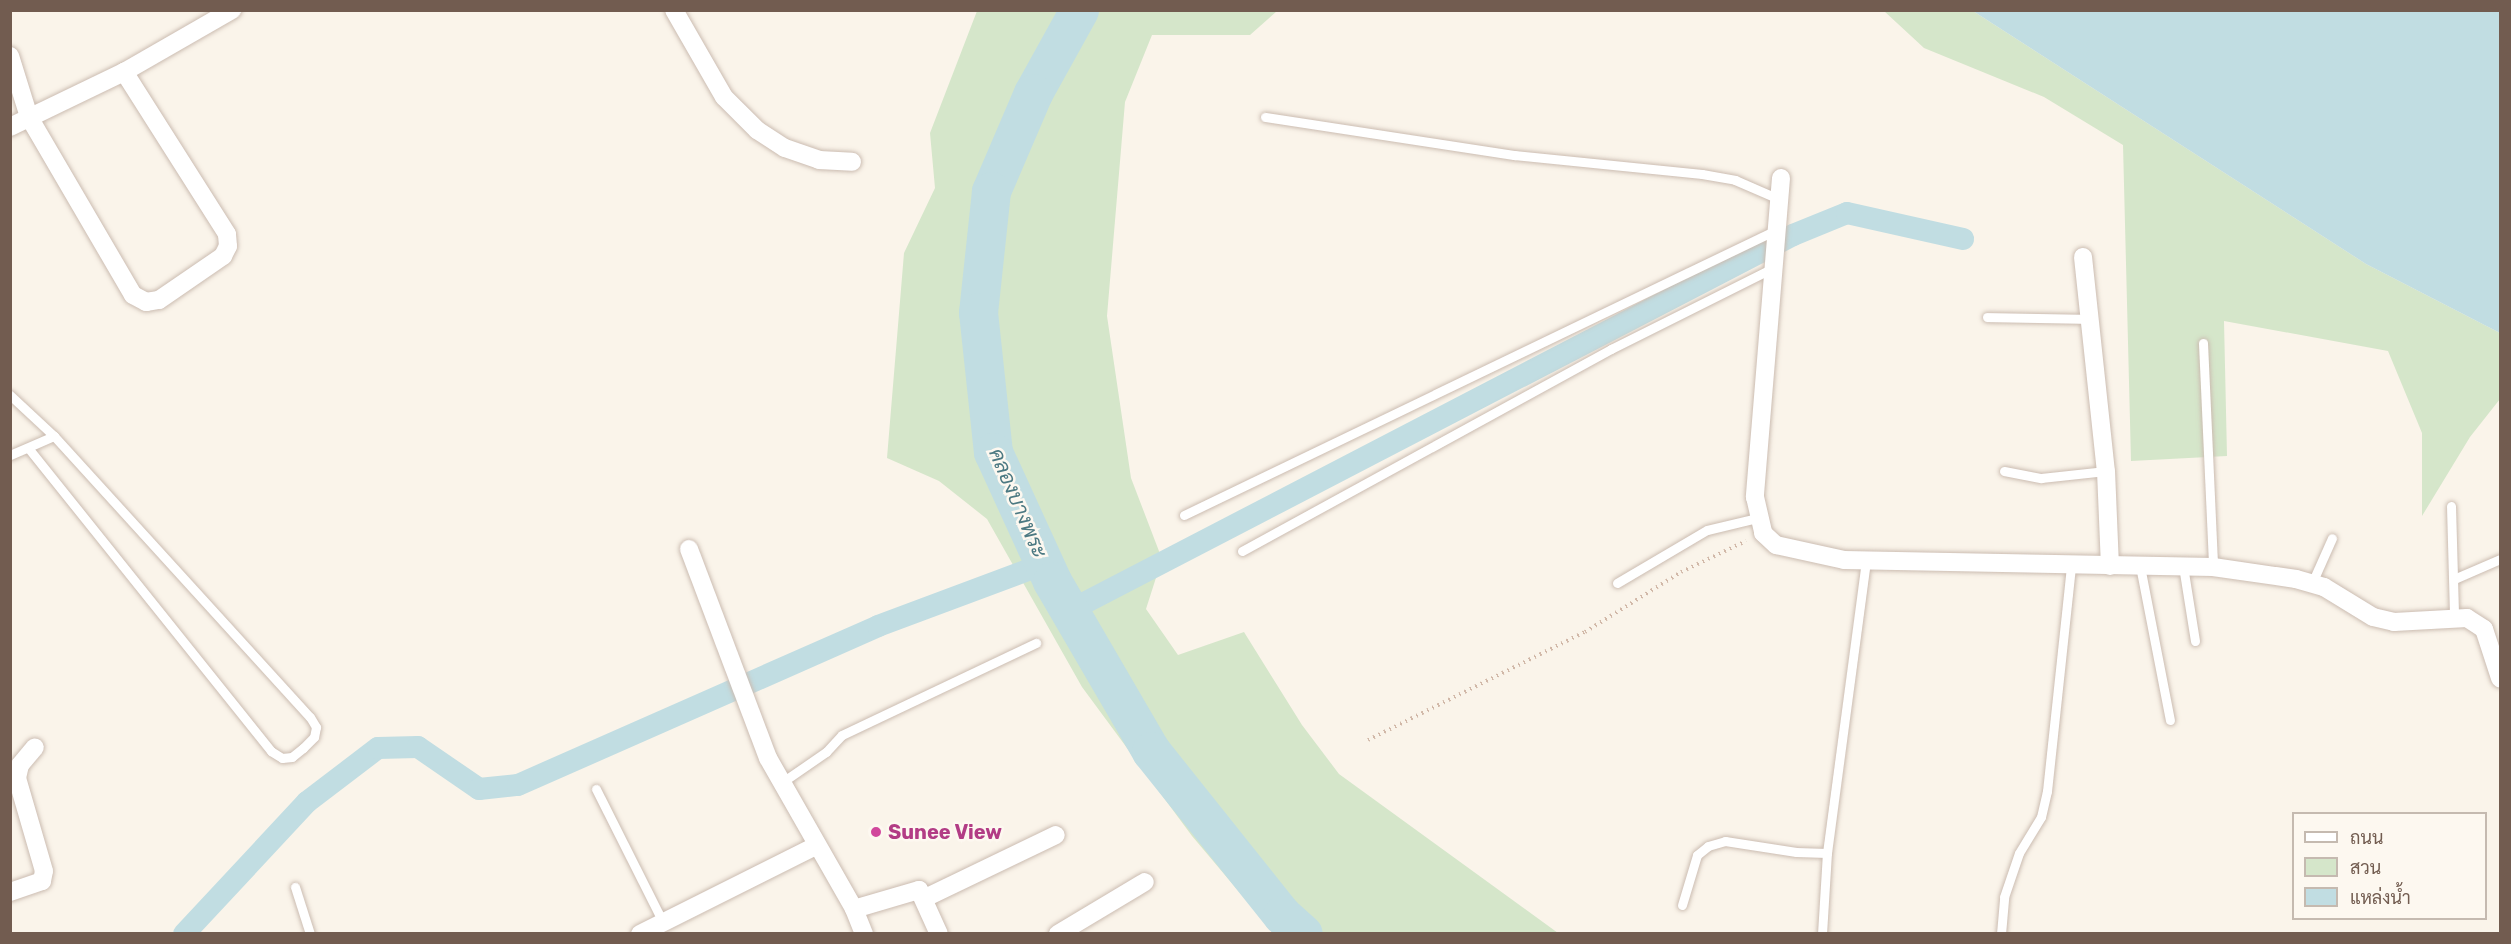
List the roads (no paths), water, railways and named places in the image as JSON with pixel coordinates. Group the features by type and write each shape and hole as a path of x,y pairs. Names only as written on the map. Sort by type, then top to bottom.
{"street":[{"path":"10,127 124,72 212,16 232,10"},
{"path":"674,10 724,97 756,130 785,148 819,160 852,162"},
{"path":"10,56 29,117 133,295 146,302 159,300 223,256 228,246 227,234 124,72"},
{"path":"1781,178 1755,497 1760,525 1776,545 1809,555 1866,561 2213,567 2312,583 2373,617 2394,622 2454,616 2467,618 2484,629 2500,678"},
{"path":"2083,256 2106,471 2110,566"},
{"path":"689,549 781,783 854,909 864,933"},
{"path":"10,892 42,881 44,871 17,778 20,765 34,747"},
{"path":"925,897 1056,835"},
{"path":"640,933 664,924 816,846"},
{"path":"1058,933 1145,882"},
{"path":"854,909 910,890 919,890 925,897 939,933"}],"lane":[{"path":"1265,117 1514,155 1702,174 1735,180 1779,199"},
{"path":"1184,515 1776,230"},
{"path":"1242,551 1611,349 1773,268"},
{"path":"1987,317 2089,319"},
{"path":"2203,343 2213,567"},
{"path":"10,395 54,436 310,717 316,727 314,737 303,748 292,757 282,758 271,751 29,449"},
{"path":"10,455 29,449 54,436"},
{"path":"2004,471 2040,478 2106,471"},
{"path":"2451,506 2454,616"},
{"path":"1617,583 1707,531 1760,525"},
{"path":"2312,583 2332,538"},
{"path":"2454,579 2500,559"},
{"path":"1822,933 1827,852 1866,561"},
{"path":"2001,933 2004,897 2019,853 2041,817 2047,791 2071,566"},
{"path":"2140,566 2170,720"},
{"path":"2183,567 2195,641"},
{"path":"781,783 826,752 842,735 1036,643"},
{"path":"596,789 664,924"},
{"path":"1682,905 1697,855 1708,846 1725,840 1796,852 1827,852"},
{"path":"295,887 310,933"}],"water":[{"path":"1973,11 2500,11 2500,333 2366,264"}],"waterway":[{"name":"คลองบางพระ","path":"1079,10 1033,93 991,191 978,312 993,452 1052,581 1151,751 1282,915 1303,934"},
{"path":"1069,611 1793,235 1847,213 1963,239"},
{"path":"184,934 307,802 378,748 418,747 479,789 518,785 878,626 1044,564"}],"place":[{"name":"Sunee View","path":"876,832"}]}
